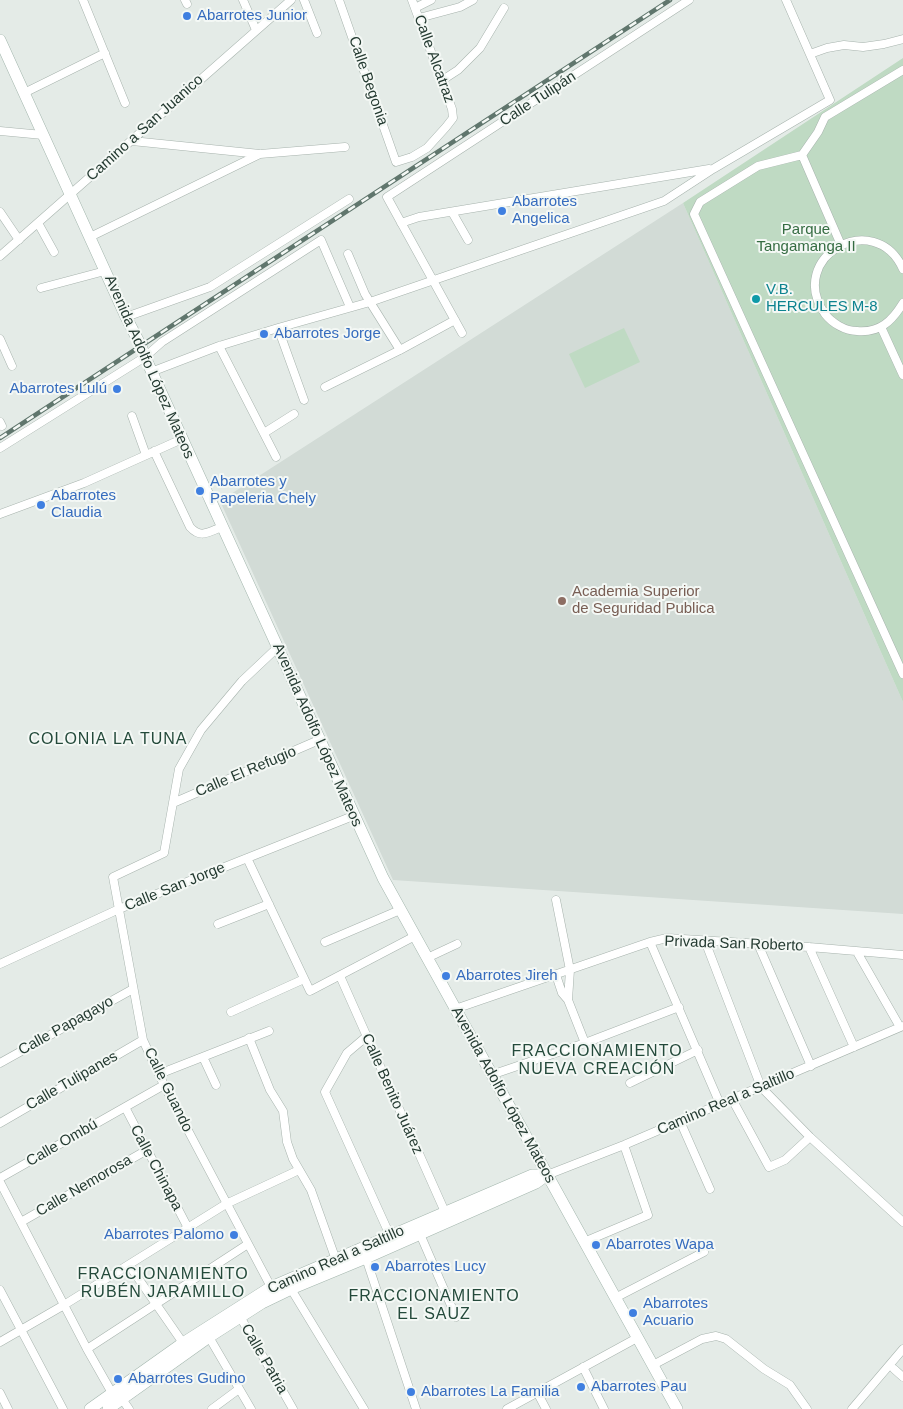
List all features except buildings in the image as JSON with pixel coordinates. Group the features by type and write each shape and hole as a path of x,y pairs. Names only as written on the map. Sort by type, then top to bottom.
{"street":[{"path":"83,0 126,103"},
{"path":"243,0 256,30"},
{"name":"Camino a San Juanico","path":"0,256 291,0"},
{"path":"304,0 317,33"},
{"name":"Calle Begonia","path":"339,0 396,162 412,157 427,148 453,118"},
{"path":"414,4 431,0"},
{"path":"419,18 460,7 472,0"},
{"name":"Calle Tulipán","path":"401,223 387,197 689,0"},
{"path":"151,372 219,346 370,302 664,201 713,169 830,100 786,0"},
{"name":"Calle Alcatraz","path":"414,4 452,109 453,118"},
{"path":"441,81 458,70 480,48 504,8"},
{"path":"810,54 844,45 863,47 903,39"},
{"name":"Avenida Adolfo López Mateos","path":"0,40 141,346 151,372 353,816 383,878 677,1409"},
{"path":"24,93 105,54"},
{"path":"903,70 825,118 802,155 758,166 700,202 694,214 903,674"},
{"path":"0,131 43,134"},
{"path":"132,141 260,154 346,147"},
{"path":"90,237 260,154"},
{"path":"802,155 841,245"},
{"path":"462,333 401,223 419,217 713,169"},
{"path":"126,316 210,287 349,199"},
{"path":"0,212 19,240"},
{"path":"452,212 468,240"},
{"path":"38,223 54,252"},
{"path":"0,448 145,357 162,342 320,240 350,307"},
{"path":"903,269 890,250 876,242 860,240 845,242 831,250 821,263 816,274 815,290 819,305 828,318 842,327 857,331 873,330 881,327 895,316 903,303"},
{"path":"348,254 365,294 400,350"},
{"path":"41,288 105,271"},
{"path":"325,387 455,320"},
{"path":"881,327 903,375"},
{"path":"278,328 304,400"},
{"path":"0,339 12,366"},
{"path":"219,346 276,457"},
{"path":"264,433 294,414"},
{"path":"132,416 190,527 202,535 222,527"},
{"path":"0,514 84,483 182,439"},
{"path":"173,803 179,768 201,730 242,681 277,648"},
{"name":"Calle El Refugio","path":"173,803 319,740"},
{"name":"Calle Guando","path":"173,803 164,853 113,877 143,1040 164,1086 270,1287"},
{"name":"Calle San Jorge","path":"0,964 119,909 353,816"},
{"path":"247,858 310,991 415,936"},
{"path":"556,900 570,970 568,1000"},
{"path":"218,924 269,904"},
{"path":"324,942 400,910"},
{"name":"Privada San Roberto","path":"455,1009 650,942 667,938 809,947 903,956"},
{"path":"705,941 761,1087 810,1137 903,1222"},
{"path":"650,942 720,1104"},
{"path":"427,958 458,944"},
{"path":"758,944 811,1066"},
{"path":"809,947 854,1047"},
{"path":"857,952 902,1026"},
{"path":"556,975 562,993 568,1000 585,1042"},
{"name":"Calle Benito Juárez","path":"340,976 444,1212"},
{"path":"231,1012 304,979"},
{"name":"Calle Papagayo","path":"0,1063 133,989"},
{"path":"491,1075 679,1007"},
{"name":"Camino Real a Saltillo","path":"90,1409 117,1396 209,1337 270,1287 336,1260 392,1241 420,1234 536,1183 547,1175 680,1122 902,1026"},
{"path":"159,1074 269,1031"},
{"path":"367,1036 347,1053 325,1092 392,1241"},
{"path":"249,1038 270,1090 283,1111 287,1142 293,1159 311,1190 336,1260"},
{"name":"Calle Tulipanes","path":"0,1123 143,1040"},
{"path":"630,1083 698,1050"},
{"path":"203,1057 216,1085"},
{"name":"Calle Ombú","path":"0,1180 164,1086"},
{"path":"732,1099 769,1167 785,1160 810,1137"},
{"name":"Calle Chinapa","path":"125,1107 188,1228"},
{"path":"680,1122 710,1189"},
{"path":"584,1242 648,1215 624,1145"},
{"name":"Calle Nemorosa","path":"21,1222 147,1150"},
{"path":"0,1342 64,1305 226,1204 299,1170"},
{"name":"Camino Real a Saltillo","path":"108,1409 117,1396 183,1343 238,1313 366,1258 444,1212 532,1175 547,1175"},
{"path":"0,1180 87,1349 117,1396 129,1409"},
{"path":"420,1234 456,1317"},
{"path":"87,1349 248,1244"},
{"path":"615,1298 704,1252"},
{"path":"366,1258 416,1409"},
{"path":"129,1265 183,1343"},
{"path":"291,1289 364,1409"},
{"path":"0,1290 63,1409"},
{"name":"Calle Patria","path":"238,1313 293,1409"},
{"path":"652,1365 702,1339 716,1336 726,1340 764,1369 790,1385 807,1409"},
{"path":"209,1337 250,1409"},
{"path":"507,1409 637,1338"},
{"path":"856,1408 903,1349"},
{"path":"583,1368 604,1409"},
{"path":"894,1369 903,1377"},
{"path":"212,1409 239,1389"},
{"path":"537,1392 546,1409"},
{"path":"0,1393 8,1409"}],"shaded area":[{"name":"Academia Superior de Seguridad Publica","path":"683,203 903,702 903,914 393,880 220,501"}],"green space":[{"name":"Parque Tangamanga II","path":"903,58 903,702 683,203"},
{"path":"624,328 640,362 585,388 569,354"}],"railway":[{"path":"0,438 670,0"}],"place":[{"name":"Abarrotes Junior","path":"187,16"},
{"name":"Abarrotes Angelica","path":"502,211"},
{"name":"V.B. HERCULES M-8","path":"756,299"},
{"name":"Abarrotes Jorge","path":"264,334"},
{"name":"Abarrotes Lulú","path":"117,389"},
{"name":"Abarrotes y Papeleria Chely","path":"200,491"},
{"name":"Abarrotes Claudia","path":"41,505"},
{"name":"Academia Superior de Seguridad Publica","path":"562,601"},
{"name":"Abarrotes Jireh","path":"446,976"},
{"name":"Abarrotes Palomo","path":"234,1235"},
{"name":"Abarrotes Wapa","path":"596,1245"},
{"name":"Abarrotes Lucy","path":"375,1267"},
{"name":"Abarrotes Acuario","path":"633,1313"},
{"name":"Abarrotes Gudino","path":"118,1379"},
{"name":"Abarrotes Pau","path":"581,1387"},
{"name":"Abarrotes La Familia","path":"411,1392"}],"district":[{"name":"COLONIA LA TUNA","path":"108,740"},
{"name":"FRACCIONAMIENTO NUEVA CREACIÓN","path":"597,1061"},
{"name":"FRACCIONAMIENTO RUBÉN JARAMILLO","path":"163,1284"},
{"name":"FRACCIONAMIENTO EL SAUZ","path":"434,1306"}]}
